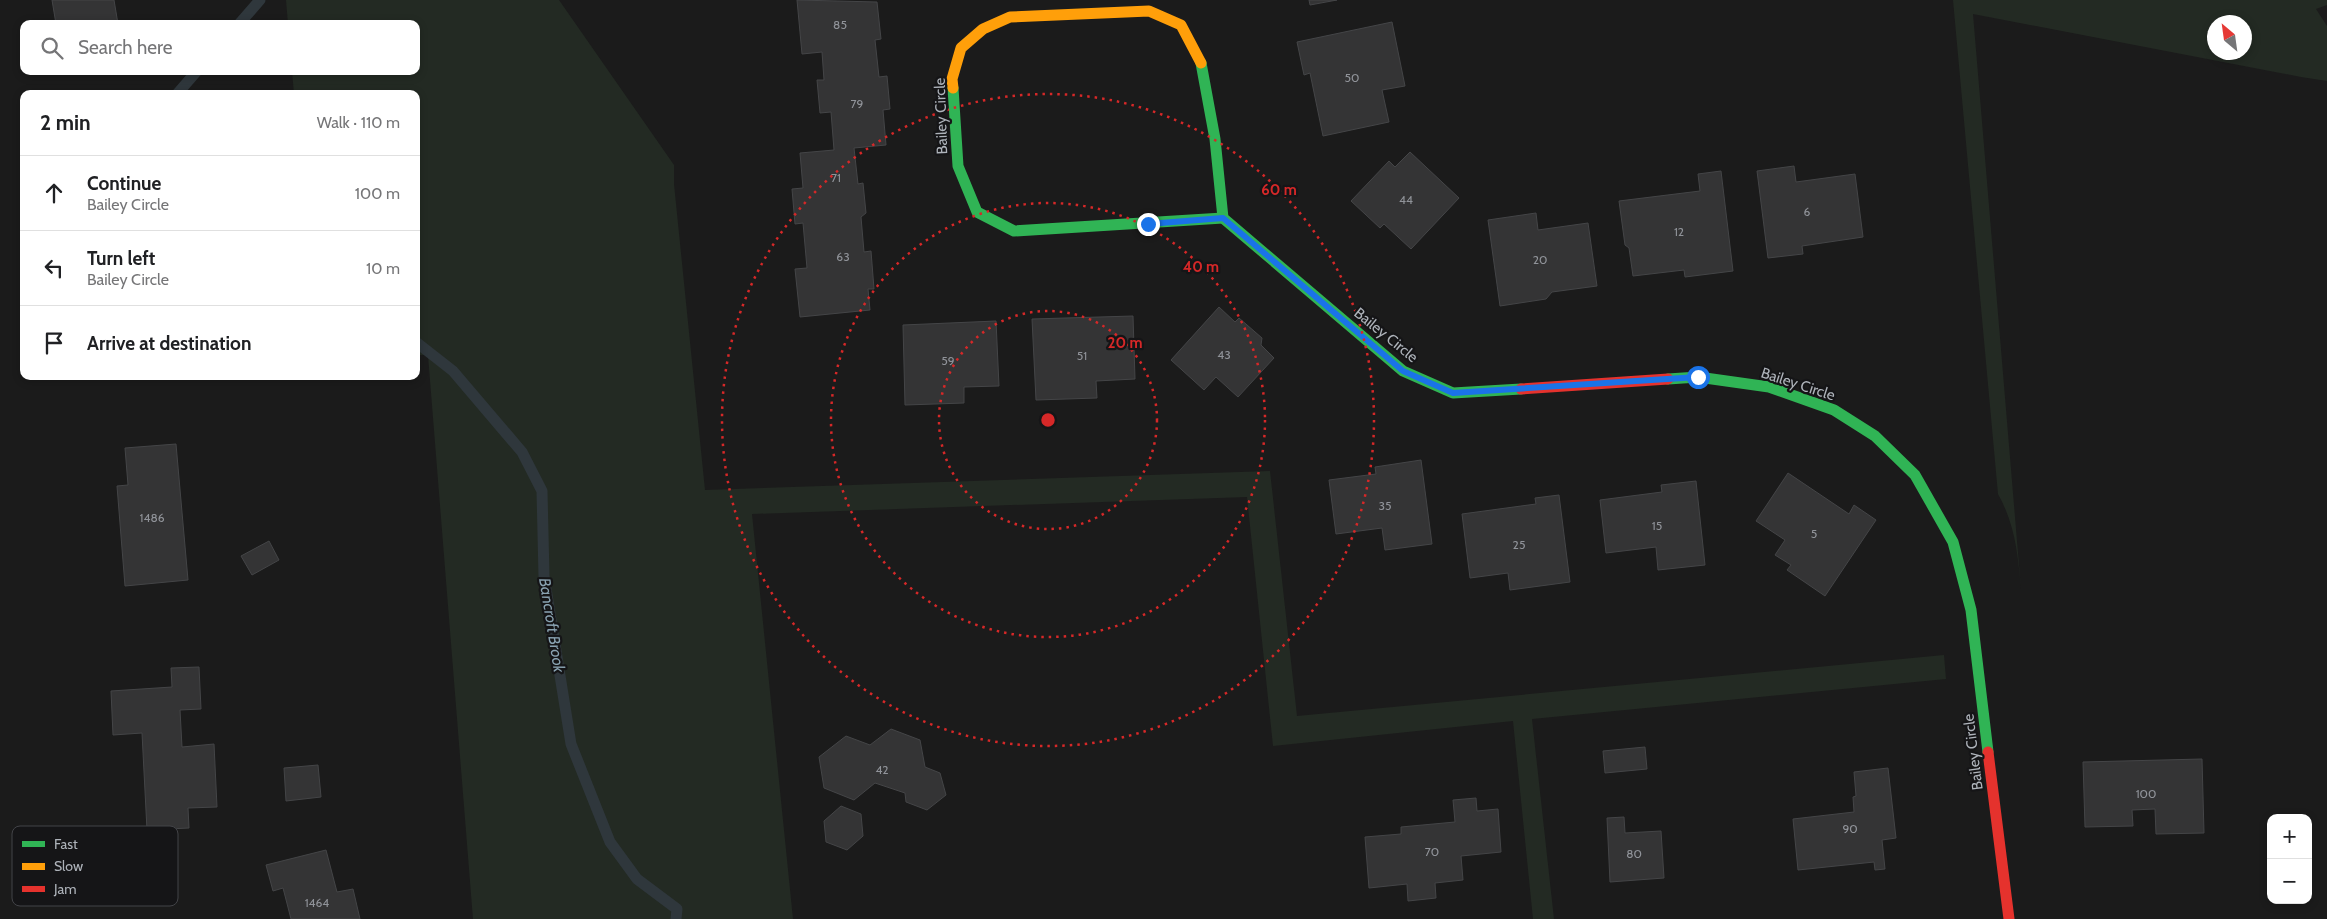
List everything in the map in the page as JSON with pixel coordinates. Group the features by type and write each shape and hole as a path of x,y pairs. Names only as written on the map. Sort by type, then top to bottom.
{"street":[{"name":"Bailey Circle","path":"1223,218 1014,231 977,212 958,166 952,79 960,48 983,29 1010,17 1149,11 1181,25 1203,66 1215,139 1223,218 1403,371 1453,393 1698,377 1769,387 1834,410 1875,436 1916,475 1953,542 1971,610 2009,919"}],"shaded area":[{"path":"286,0 559,0 674,165 674,184 705,490 1270,471 1297,716 1944,655 1946,679 1532,719 1554,919 1533,919 1513,721 1273,746 1247,497 752,514 793,919 473,919 428,355 420,355 420,90 294,90 292,75 420,75 420,20 288,20"},
{"path":"1953,0 2327,0 2327,5 2316,9 2327,26 2327,81 2212,60 2252,60 2252,15 2207,15 2207,59 1973,14 2021,589 2017,552 2012,528 1998,494"}],"building":[{"path":"52,0 114,0 117,20 55,20"},
{"path":"797,0 877,2 881,39 875,40 879,77 887,76 890,109 883,110 886,145 854,148 858,184 863,183 866,213 861,217 864,252 871,251 874,289 868,289 870,310 800,317 795,269 807,268 803,223 795,224 792,189 803,188 800,153 834,150 831,112 820,113 817,80 824,80 822,52 802,54"},
{"path":"1309,0 1337,0 1310,5"},
{"path":"1392,22 1405,86 1382,90 1389,122 1323,136 1310,73 1304,75 1297,42"},
{"path":"1410,152 1459,198 1411,249 1384,224 1380,228 1351,201 1389,161 1395,167"},
{"path":"1794,166 1796,182 1855,174 1863,237 1802,246 1803,254 1768,258 1757,171"},
{"path":"1721,171 1733,271 1685,277 1684,270 1633,276 1629,248 1625,245 1619,201 1700,191 1698,174"},
{"path":"1536,213 1538,230 1588,223 1597,286 1552,292 1546,299 1500,306 1488,220"},
{"path":"1219,307 1235,322 1239,318 1262,338 1261,345 1274,358 1238,397 1216,377 1204,390 1171,360"},
{"path":"1133,316 1135,379 1096,381 1097,398 1036,400 1032,319"},
{"path":"996,321 999,386 964,387 964,403 905,405 903,325"},
{"path":"176,444 188,580 125,586 117,486 128,485 125,448"},
{"path":"1421,460 1432,544 1385,550 1382,528 1336,534 1329,480 1376,474 1375,467"},
{"path":"1788,473 1849,514 1854,505 1876,520 1825,596 1787,570 1791,565 1775,555 1785,540 1756,521"},
{"path":"1696,481 1705,565 1658,570 1656,547 1606,553 1600,500 1662,492 1661,485"},
{"path":"1559,495 1570,582 1510,590 1508,573 1470,578 1462,514 1536,504 1535,498"},
{"path":"269,541 279,560 252,575 241,556"},
{"path":"199,667 201,709 180,710 182,747 214,744 217,807 188,808 189,828 147,826 142,733 113,735 111,691 172,687 171,668"},
{"path":"891,729 920,740 925,767 940,773 946,795 927,810 906,802 905,793 875,783 854,800 824,788 819,757 846,736 870,745"},
{"path":"1645,747 1647,769 1605,773 1603,751"},
{"path":"2202,759 2204,833 2156,834 2155,809 2132,810 2133,826 2085,827 2083,762"},
{"path":"318,765 321,797 286,801 284,768"},
{"path":"1888,768 1896,838 1882,840 1885,869 1875,870 1874,862 1798,870 1793,819 1854,812 1853,797 1856,796 1854,772"},
{"path":"1476,798 1477,811 1498,809 1501,852 1461,856 1463,880 1435,883 1436,898 1408,901 1407,884 1369,888 1365,837 1401,834 1401,827 1455,822 1453,800"},
{"path":"841,806 861,814 863,836 847,850 826,842 824,821"},
{"path":"1624,817 1625,833 1661,831 1664,878 1610,882 1607,818"},
{"path":"326,850 337,892 353,889 360,919 291,919 283,888 273,891 266,865"}],"waterway":[{"name":"Bancroft Brook","path":"242,20 260,0"},
{"name":"Bancroft Brook","path":"180,90 194,75"},
{"name":"Bancroft Brook","path":"420,345 453,371 522,452 542,491 544,576 571,744 610,842 637,879 677,909 676,919"}],"traffic: fast":[{"path":"1201,63 1215,139 1223,218 1403,371 1453,393 1521,389"},
{"path":"953,88 958,166 977,212 1014,231 1223,218"},
{"path":"1668,379 1698,377 1769,387 1834,410 1875,436 1915,475 1953,542 1971,610 1988,752"}],"traffic: slow":[{"path":"953,88 952,79 961,48 983,29 1010,17 1149,11 1181,25 1201,63"}],"traffic: jam":[{"path":"1521,389 1668,379"},
{"path":"1988,752 2009,919"}],"route":[{"path":"1148,224 1223,218 1403,371 1453,393 1495,392 1698,377"}]}
